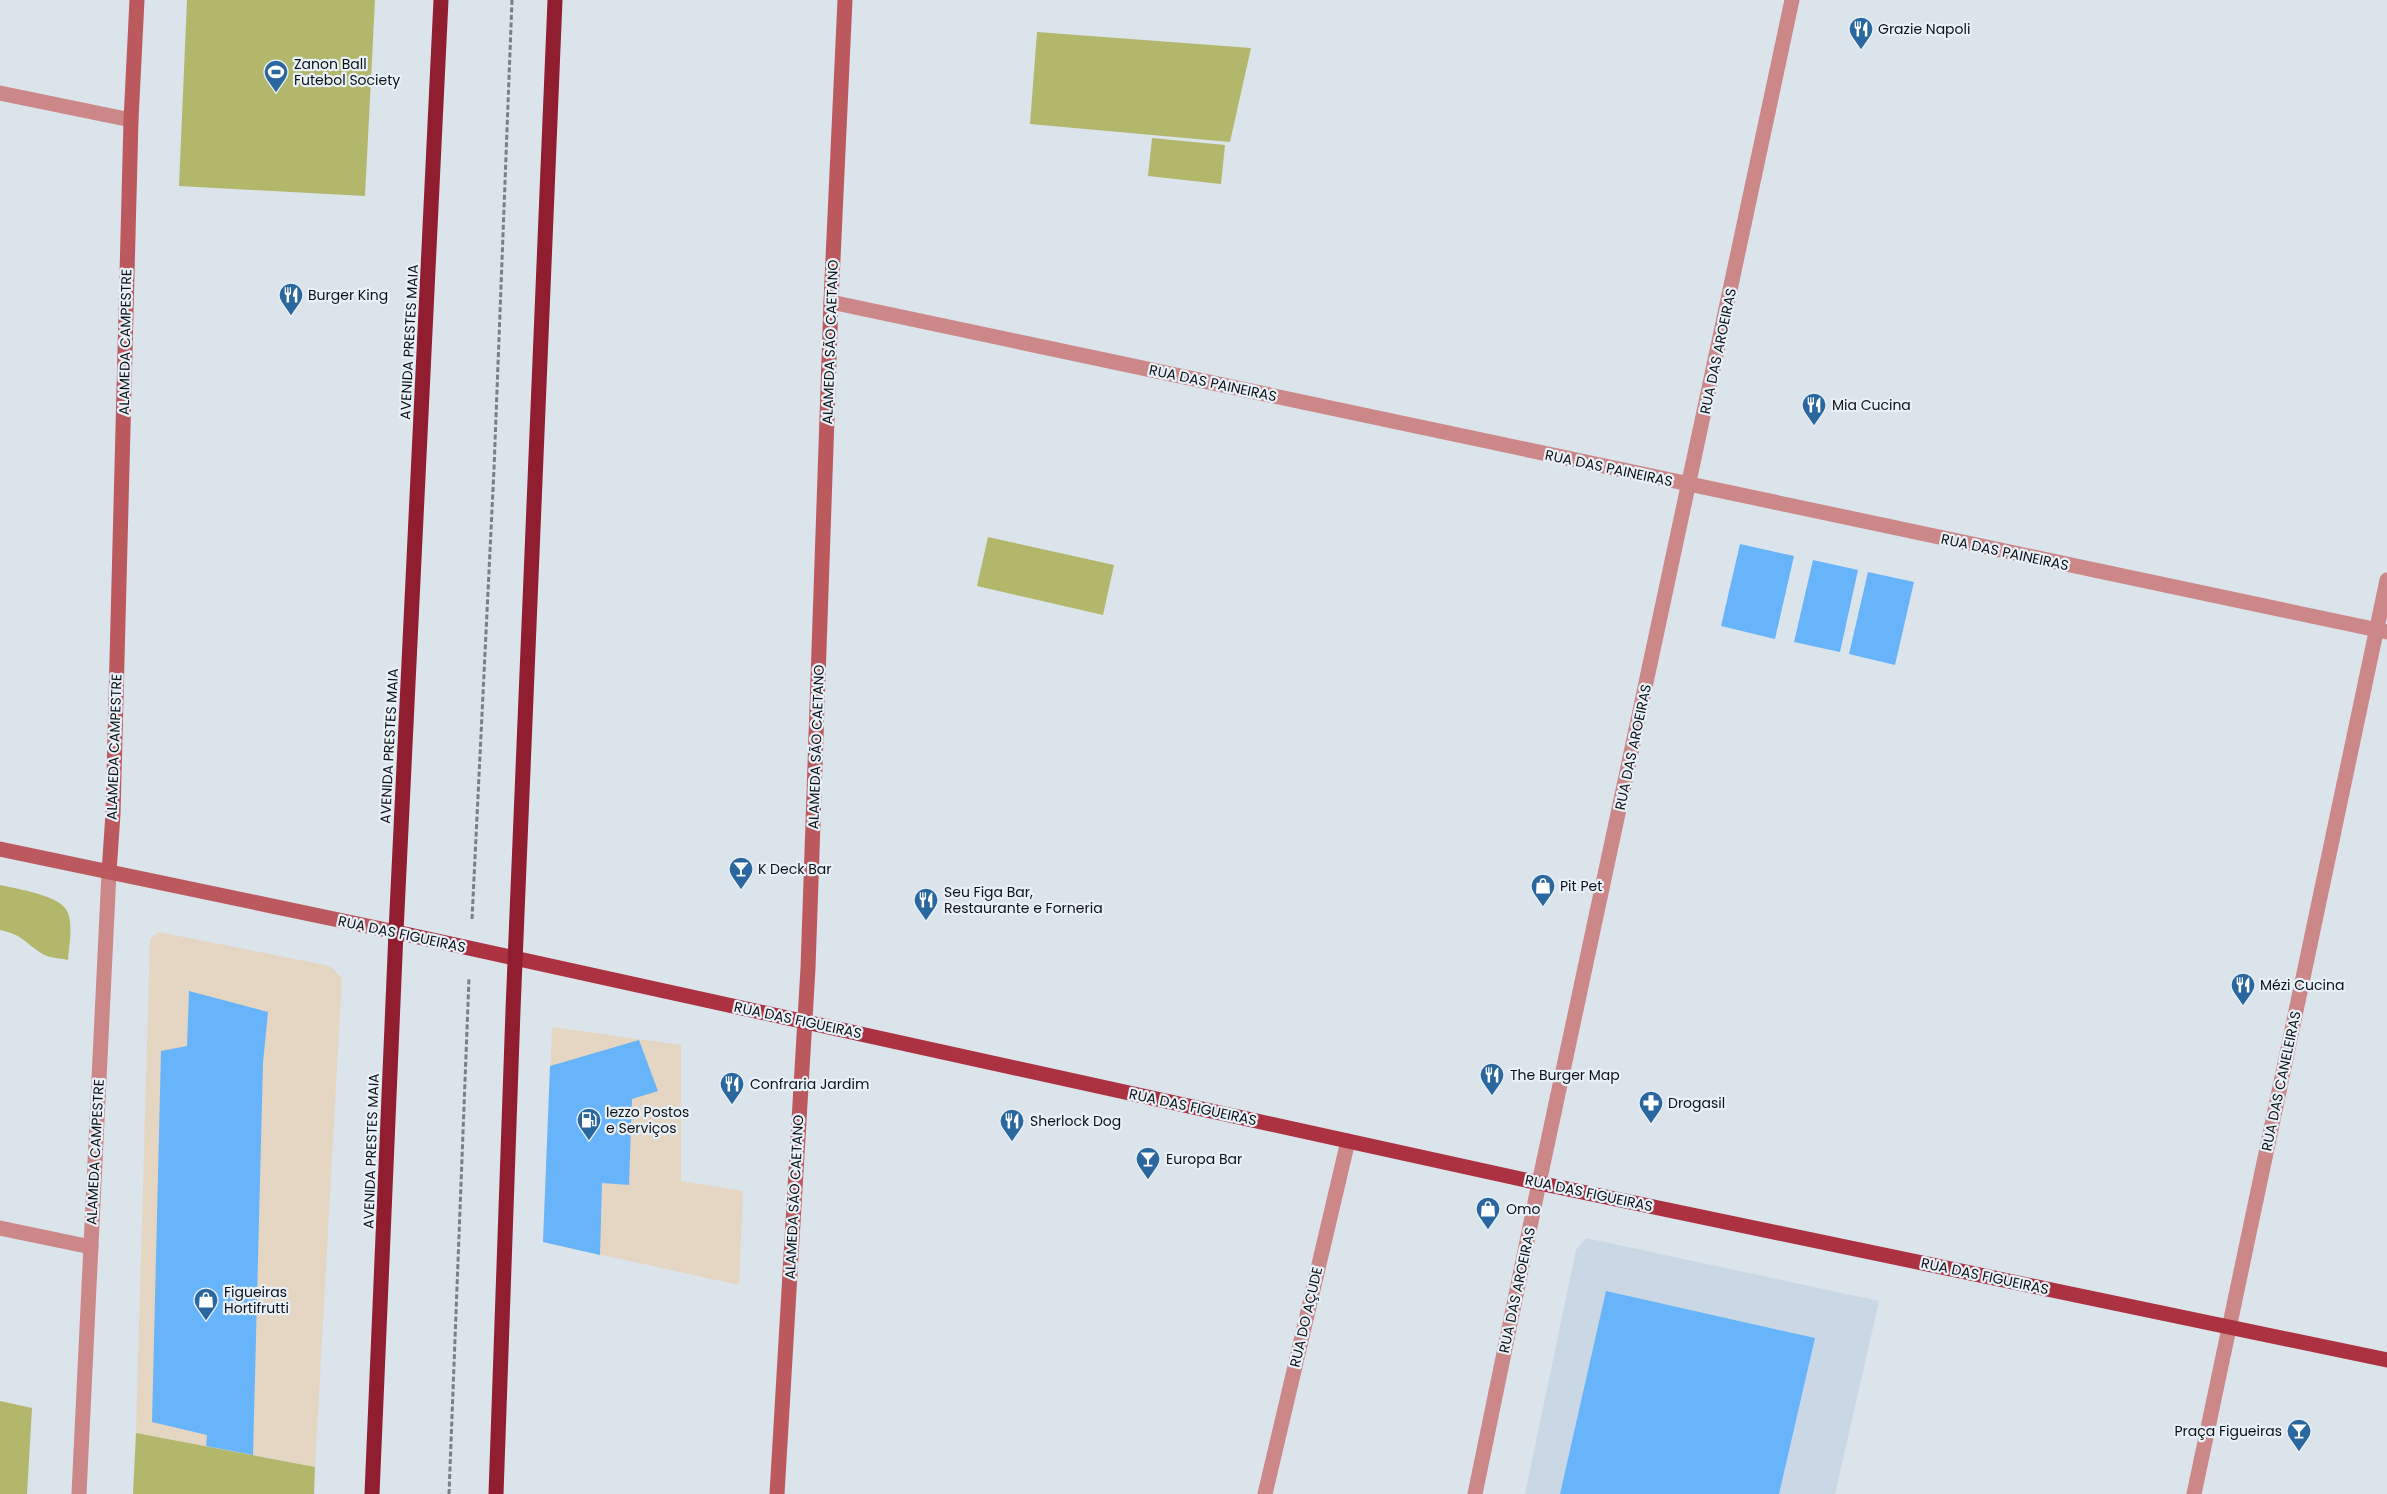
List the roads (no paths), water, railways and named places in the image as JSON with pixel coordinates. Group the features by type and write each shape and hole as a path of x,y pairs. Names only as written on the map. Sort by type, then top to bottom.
{"highway":[{"name":"AVENIDA PRESTES MAIA","path":"372,1494 396,932 441,0"},
{"path":"496,1494 555,0"}],"main road":[{"name":"ALAMEDA CAMPESTRE","path":"109,872 113,814 131,120 137,0"},
{"name":"ALAMEDA SÃO CAETANO","path":"777,1494 808,968 831,302 845,0"},
{"name":"RUA DAS FIGUEIRAS","path":"0,849 396,932 1539,1183 2387,1360"}],"street":[{"name":"RUA DAS AROEIRAS","path":"1475,1494 1539,1183 1690,485 1792,0"},
{"path":"0,93 131,120"},
{"name":"RUA DAS PAINEIRAS","path":"831,302 2382,631"},
{"name":"RUA DAS CANELEIRAS","path":"2194,1494 2382,631 2387,580"},
{"name":"ALAMEDA CAMPESTRE","path":"79,1494 109,872"},
{"name":"RUA DO AÇUDE","path":"1265,1494 1348,1141"},
{"path":"0,1228 90,1247"}],"place":[{"name":"Grazie Napoli","path":"1861,50"},
{"name":"Zanon Ball Futebol Society","path":"276,93"},
{"name":"Burger King","path":"291,316"},
{"name":"Mia Cucina","path":"1814,426"},
{"name":"K Deck Bar","path":"741,890"},
{"name":"Pit Pet","path":"1543,907"},
{"name":"Seu Figa Bar, Restaurante e Forneria","path":"926,921"},
{"name":"Mézi Cucina","path":"2243,1006"},
{"name":"The Burger Map","path":"1492,1096"},
{"name":"Confraria Jardim","path":"732,1105"},
{"name":"Drogasil","path":"1651,1124"},
{"name":"Iezzo Postos e Serviços","path":"589,1141"},
{"name":"Sherlock Dog","path":"1012,1142"},
{"name":"Europa Bar","path":"1148,1180"},
{"name":"Omo","path":"1488,1230"},
{"name":"Figueiras Hortifrutti","path":"206,1321"},
{"name":"Praça Figueiras","path":"2299,1452"}]}
